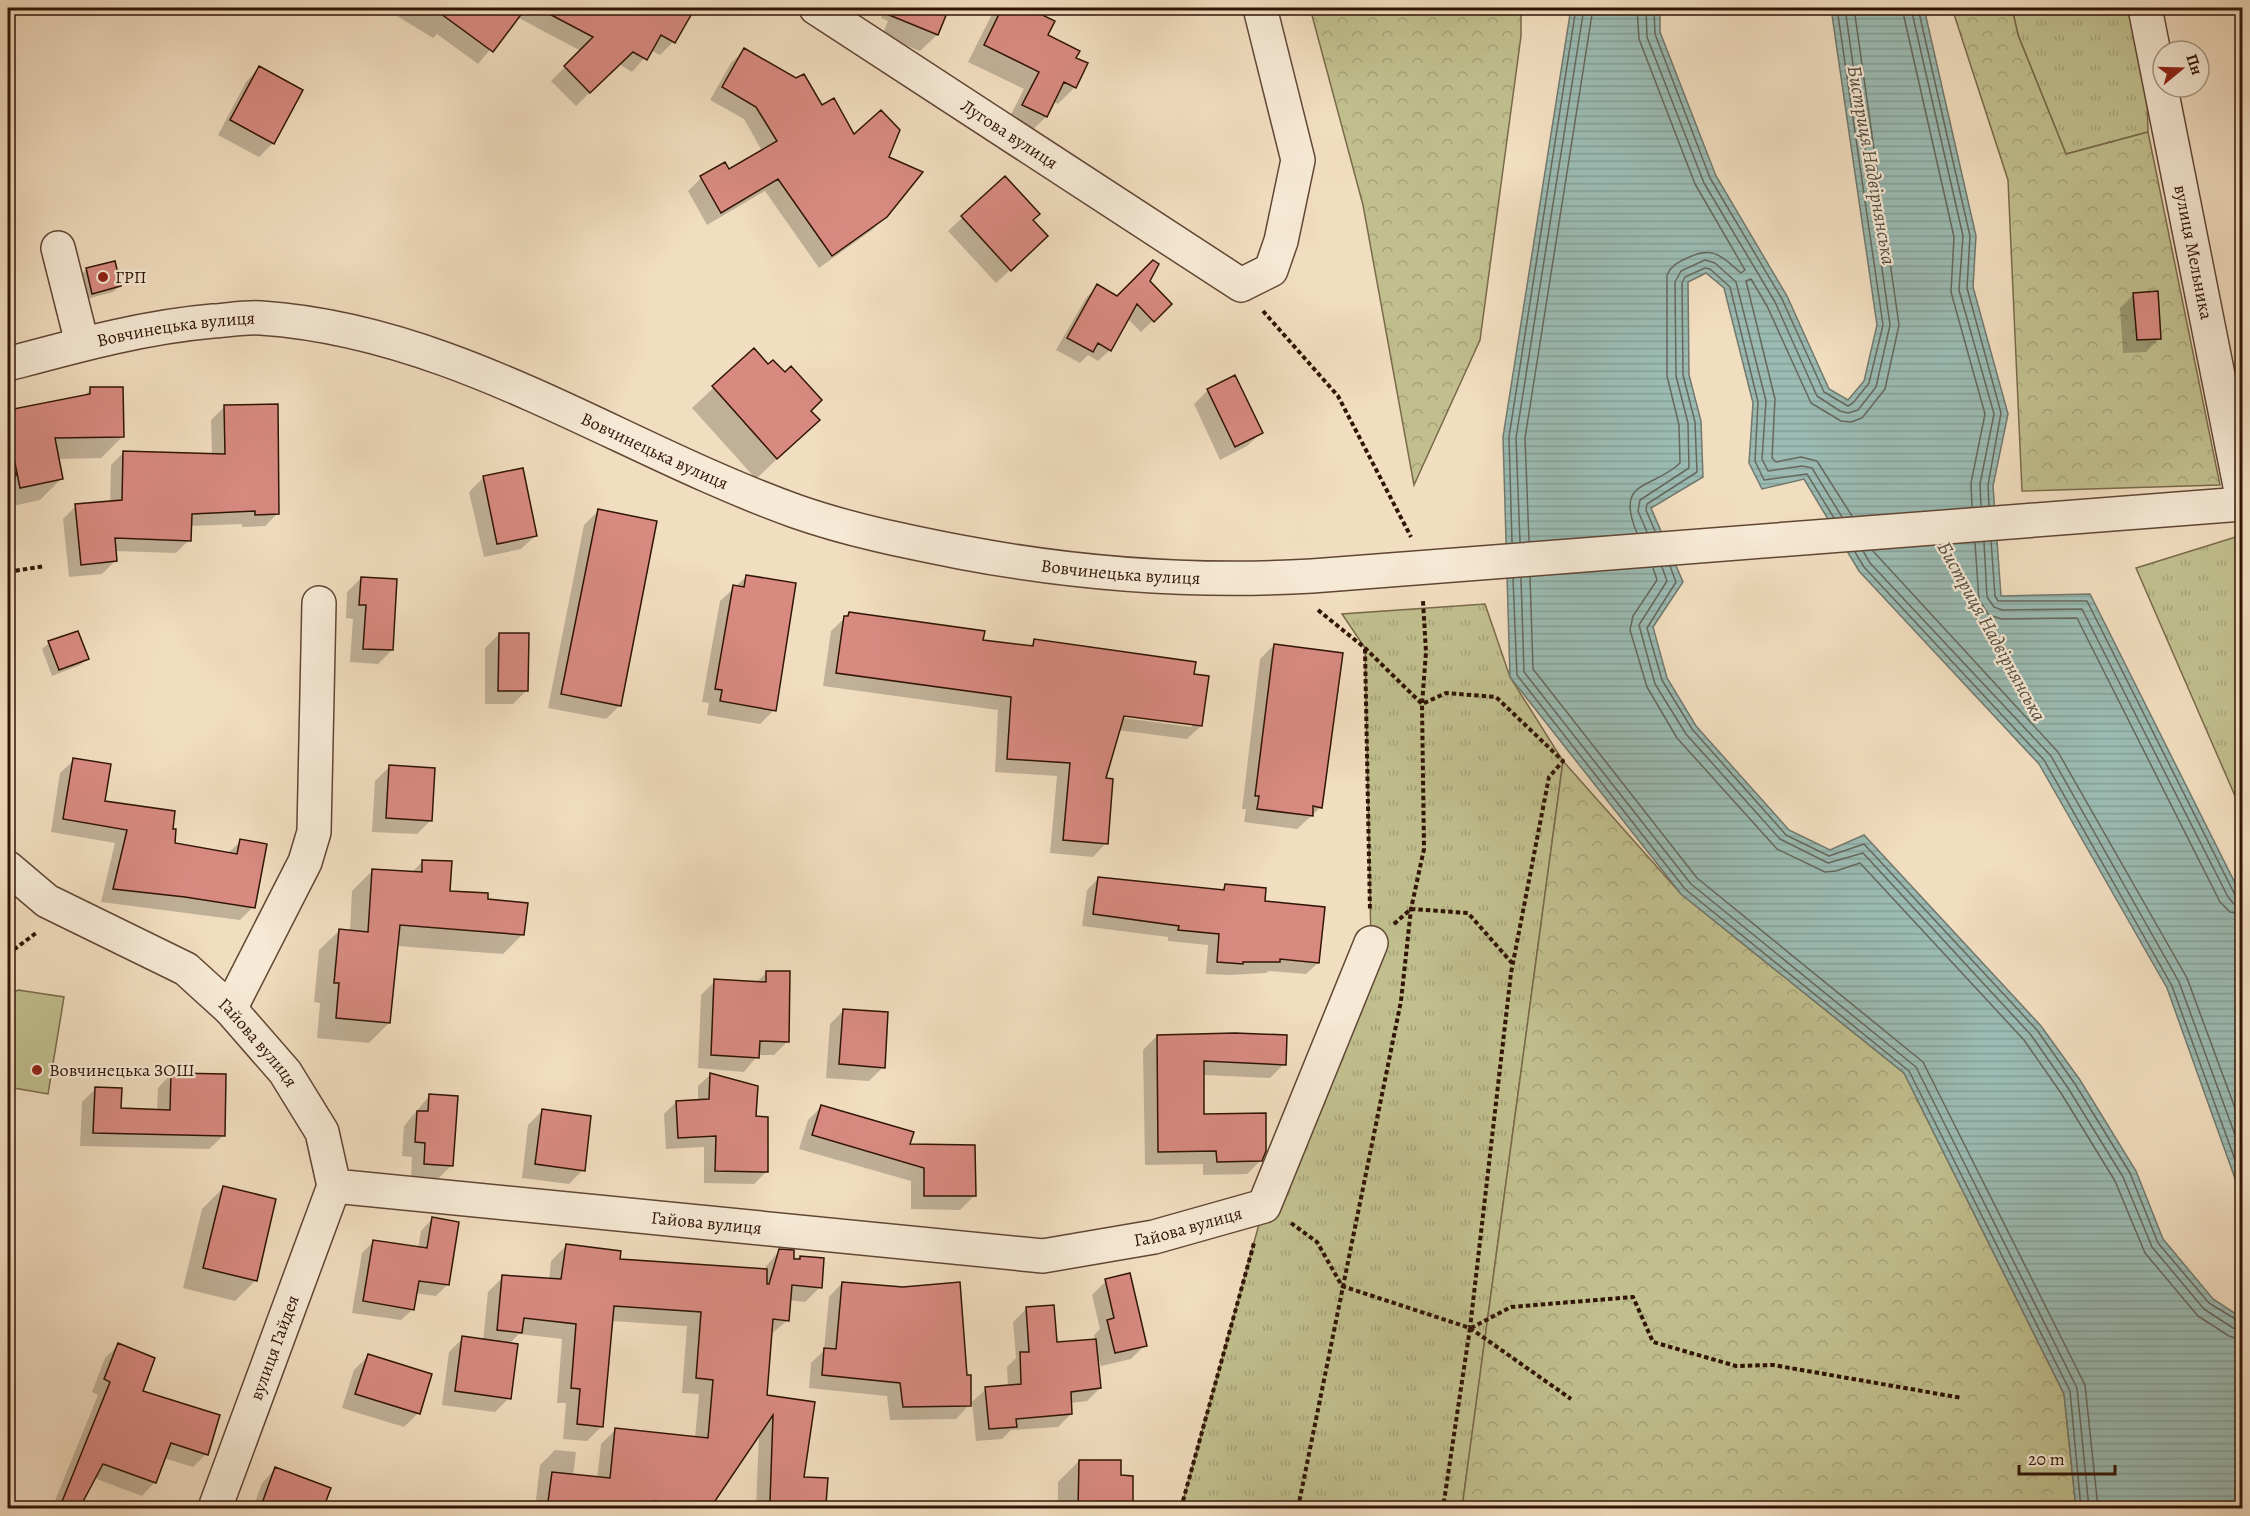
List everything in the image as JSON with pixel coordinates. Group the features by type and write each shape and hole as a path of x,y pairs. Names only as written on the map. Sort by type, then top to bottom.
{"street":[{"name":"Лугова вулиця","path":"816,8 1241,285"},
{"path":"1241,285 1271,270 1281,241 1298,160 1260,8"},
{"name":"вулиця Мельника","path":"2145,8 2242,496"},
{"path":"58,248 82,343"},
{"name":"Вовчинецька вулиця","path":"8,364 82,343 178,324 258,318 327,326 479,370 714,478 795,511 875,536 1014,562 1137,577 1270,579 2242,504"},
{"path":"230,1009 305,862 314,832 319,603"},
{"name":"Гайова вулиця","path":"8,868 47,901 186,969 230,1009 285,1072 322,1132 334,1186 1043,1256 1154,1238 1264,1206 1371,944"},
{"name":"вулиця Гайдея","path":"215,1509 334,1186"}],"path":[{"path":"1241,285 1338,396 1412,540"},
{"path":"8,470 17,475"},
{"path":"8,572 45,566"},
{"path":"1298,1509 1401,1000 1411,909 1424,849 1422,704 1426,652 1422,593"},
{"path":"1365,648 1371,944"},
{"path":"1422,704 1446,693 1496,697 1563,761 1549,777 1512,964 1470,1328 1443,1509"},
{"path":"1411,909 1468,914 1512,964"},
{"path":"1181,1509 1264,1206 1317,1242 1342,1286 1470,1328 1571,1399"},
{"path":"1470,1328 1512,1307 1633,1297 1653,1342 1736,1366 1773,1365 1962,1398"}],"green space":[{"path":"1310,8 1521,8 1521,36 1480,340 1414,485 1363,205"},
{"path":"1952,8 2012,8 2018,35 2066,154 2148,132 2220,485 2022,491 2008,180"},
{"path":"2012,8 2129,8 2146,57 2148,132 2066,154 2018,35"},
{"path":"2242,535 2242,812 2136,568"},
{"path":"1485,604 1510,677 1563,761 1462,1508 1181,1508 1264,1206 1371,943 1365,648 1342,614"},
{"path":"1563,761 1681,894 1904,1073 2064,1394 2076,1508 1462,1508"},
{"path":"18,990 64,997 48,1094 8,1087 8,997"}],"water":[{"name":"Бистриця Надвірнянська","path":"1571,8 1660,8 1660,32 1716,176 1787,296 1829,389 1848,400 1864,381 1877,325 1831,8 1924,8 1976,236 1973,287 2008,414 1993,486 2001,596 2090,594 2242,897 2242,1198 2167,988 2039,764 1859,571 1804,479 1762,489 1749,463 1753,403 1724,288 1706,273 1688,282 1689,375 1701,421 1703,477 1651,508 1683,582 1653,627 1667,678 1696,726 1789,830 1830,850 1864,835 2041,1026 2080,1080 2136,1171 2163,1239 2213,1299 2242,1318 2242,1508 2076,1508 2064,1394 1904,1073 1681,894 1510,677 1503,437"}],"building":[{"path":"433,8 526,8 493,52"},
{"path":"538,8 695,8 675,43 661,35 647,60 633,52 590,93 564,66 593,37"},
{"path":"872,8 949,8 938,35"},
{"path":"1002,8 1028,8 1055,21 1048,35 1080,51 1076,58 1088,63 1076,88 1064,82 1047,117 1022,105 1039,72 984,45"},
{"path":"744,48 796,78 804,74 822,105 834,98 854,134 881,110 900,130 889,157 923,172 887,217 832,256 778,179 721,213 700,176 725,162 729,169 777,141 756,107 722,87"},
{"path":"259,66 303,90 274,144 230,120"},
{"path":"1005,176 1040,214 1033,220 1048,236 1011,271 961,216"},
{"path":"1153,260 1159,264 1150,281 1172,304 1154,322 1137,304 1111,351 1098,343 1093,352 1067,338 1097,284 1117,296"},
{"name":"ГРП","path":"115,261 121,286 92,294 86,268"},
{"path":"2158,291 2161,339 2137,340 2133,293"},
{"path":"754,348 768,364 773,360 785,372 791,366 822,400 811,411 820,420 777,459 712,386"},
{"path":"1235,375 1263,433 1235,447 1207,389"},
{"path":"90,387 123,387 124,437 55,438 63,479 20,488 8,429 8,410 90,394"},
{"path":"278,404 279,514 255,515 255,511 192,514 191,541 115,538 117,561 81,565 75,504 122,500 123,451 225,454 224,405"},
{"path":"523,468 537,536 497,544 483,476"},
{"path":"598,509 657,521 621,706 561,694"},
{"path":"746,575 796,583 776,711 720,701 722,690 715,689 733,585 744,587"},
{"path":"361,577 397,579 393,650 363,649 366,605 359,605"},
{"path":"849,612 985,631 983,640 1033,646 1034,639 1196,662 1194,674 1209,676 1202,726 1124,716 1106,778 1113,779 1108,844 1063,840 1070,763 1007,759 1011,697 836,673 844,616 848,616"},
{"path":"78,631 89,659 59,670 48,641"},
{"path":"499,633 529,633 528,691 498,691"},
{"path":"1274,644 1343,653 1322,808 1313,806 1313,816 1257,809 1259,796 1255,796"},
{"path":"73,758 111,764 105,801 175,811 173,829 176,829 175,843 237,854 240,839 267,844 255,908 113,889 127,830 63,819"},
{"path":"389,765 435,768 432,821 386,818"},
{"path":"422,860 452,861 450,891 488,893 488,899 528,903 524,935 400,925 390,1023 336,1018 339,983 334,983 339,929 368,932 372,869 422,872"},
{"path":"1098,877 1224,890 1225,884 1266,888 1265,901 1325,907 1319,963 1280,959 1280,962 1243,962 1243,964 1217,962 1219,934 1178,930 1179,926 1093,914"},
{"path":"766,971 790,971 789,1042 760,1041 759,1058 711,1055 714,979 766,982"},
{"path":"843,1009 888,1012 885,1068 839,1064"},
{"path":"1235,1033 1287,1035 1286,1065 1204,1061 1204,1114 1266,1113 1266,1151 1262,1161 1217,1162 1216,1151 1158,1152 1157,1035"},
{"path":"171,1073 226,1074 225,1136 93,1133 95,1087 122,1088 121,1108 170,1110"},
{"path":"710,1073 758,1086 756,1116 768,1117 768,1172 715,1171 716,1136 678,1138 676,1101 709,1099"},
{"path":"429,1094 458,1096 453,1166 424,1164 425,1143 415,1142 417,1111 428,1111"},
{"path":"821,1105 914,1132 910,1144 975,1145 976,1196 924,1196 924,1168 812,1135"},
{"path":"542,1109 591,1116 585,1171 535,1164"},
{"path":"223,1186 276,1199 257,1281 203,1268"},
{"path":"432,1217 459,1222 449,1285 419,1281 414,1310 363,1301 373,1240 427,1248"},
{"path":"566,1244 621,1251 620,1259 767,1269 767,1284 769,1284 779,1249 794,1250 794,1259 800,1259 800,1256 824,1258 822,1288 792,1285 789,1321 773,1319 767,1395 815,1402 804,1477 828,1478 826,1504 770,1502 773,1415 711,1507 654,1501 653,1509 547,1509 552,1472 610,1478 615,1428 708,1438 713,1380 696,1378 701,1312 614,1306 603,1427 577,1424 580,1389 571,1388 576,1324 524,1318 522,1333 497,1330 502,1275 561,1279"},
{"path":"1130,1273 1147,1346 1115,1353 1107,1320 1114,1318 1105,1279"},
{"path":"842,1282 903,1287 960,1282 967,1375 971,1375 971,1406 903,1407 900,1383 822,1375 824,1348 836,1349"},
{"path":"1054,1305 1057,1342 1096,1339 1101,1388 1071,1392 1072,1414 1016,1419 1017,1427 989,1429 985,1387 1021,1384 1020,1352 1029,1352 1026,1307"},
{"path":"462,1336 518,1344 511,1399 455,1391"},
{"path":"118,1343 155,1358 143,1391 220,1415 208,1455 171,1443 156,1483 103,1464 79,1509 59,1509 110,1382 104,1379"},
{"path":"368,1354 432,1374 420,1414 355,1394"},
{"path":"1079,1460 1121,1460 1121,1475 1133,1476 1133,1509 1078,1509"},
{"path":"275,1467 331,1488 323,1509 260,1509"}],"place":[{"name":"ГРП","path":"103,277"},
{"name":"Вовчинецька ЗОШ","path":"37,1070"}]}
